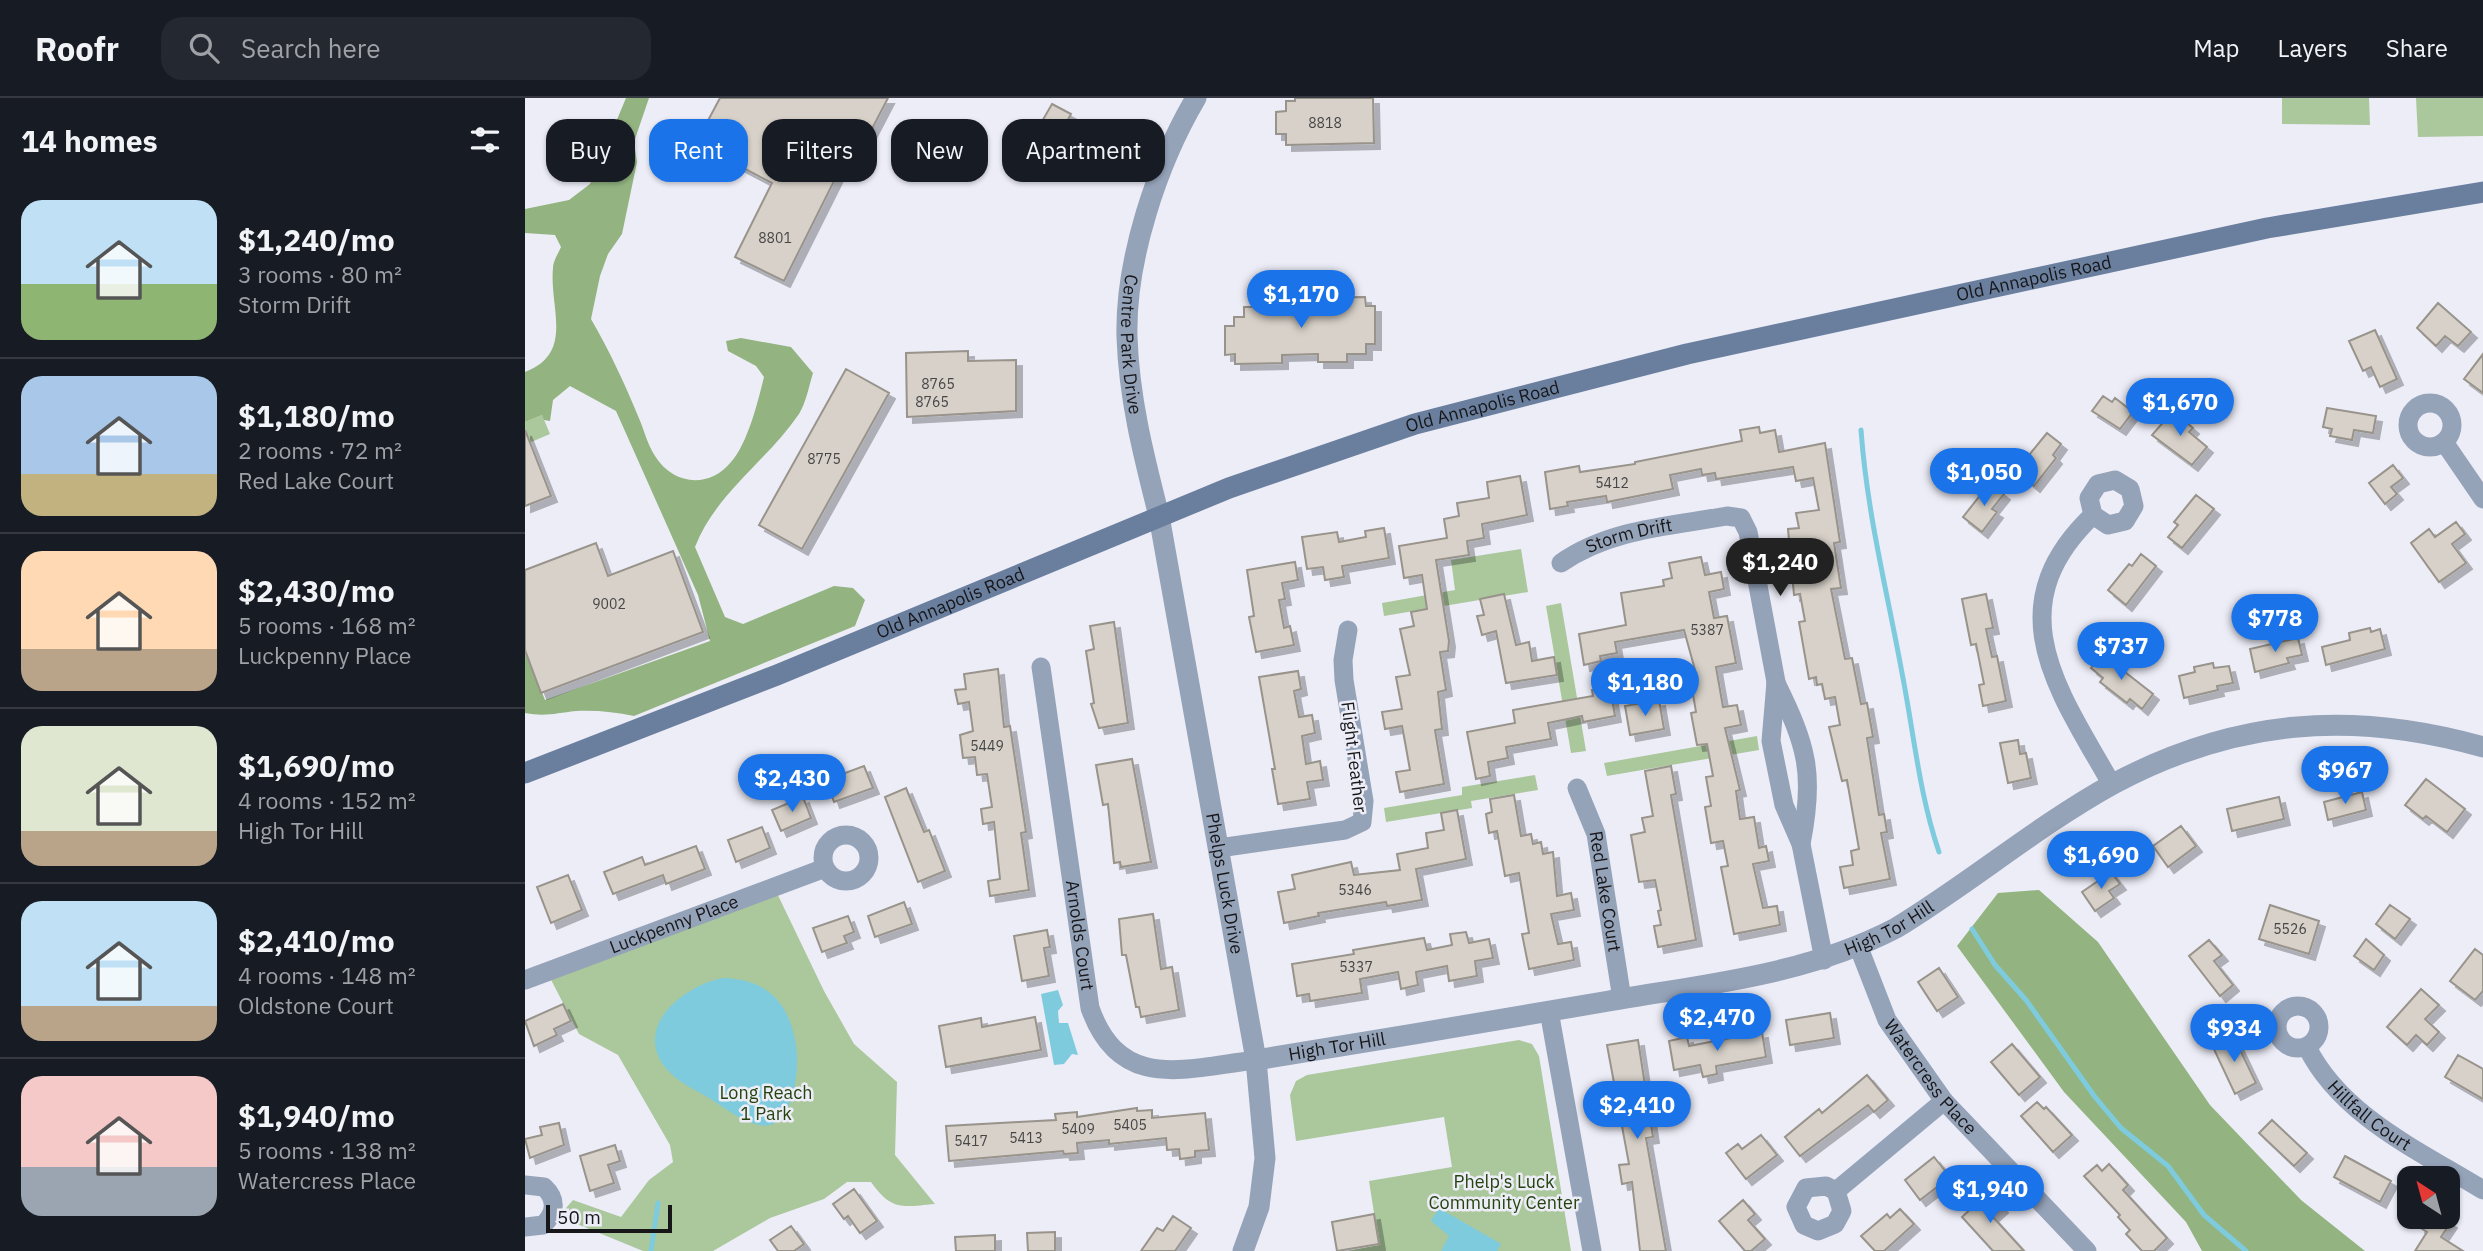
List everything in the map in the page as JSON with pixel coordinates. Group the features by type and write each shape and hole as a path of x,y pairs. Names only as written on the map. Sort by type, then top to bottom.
{"main road":[{"name":"Old Annapolis Road","path":"525,773 777,676 1159,516 1352,443 1552,386 2267,228 2483,192"}],"street":[{"name":"Centre Park Drive","path":"1159,516 1137,427 1128,325 1149,199 1163,163 1196,98"},
{"path":"2444,442 2483,499"},
{"path":"2093,515 2061,551 2049,578 2042,626 2050,670 2112,785"},
{"name":"Phelps Luck Drive","path":"1159,516 1256,1060 1265,1158 1259,1207 1243,1251"},
{"name":"Storm Drift","path":"1561,563 1578,551 1615,536 1727,516 1741,518 1748,532 1776,682 1771,741 1784,805 1801,844 1824,960"},
{"name":"Flight Feather","path":"1219,848 1345,830 1362,822 1364,801 1343,660 1348,630"},
{"name":"Arnolds Court","path":"1041,667 1090,1007 1101,1036 1129,1061 1168,1072 1256,1060"},
{"name":"Storm Drift","path":"1776,682 1801,732 1805,756 1810,799 1801,844"},
{"name":"High Tor Hill","path":"1256,1060 1728,982 1824,960 1859,948 1938,903 2112,785 2164,760 2261,730 2344,724 2394,727 2483,747"},
{"name":"Red Lake Court","path":"1577,788 1596,834 1622,999"},
{"name":"Luckpenny Place","path":"525,980 825,868"},
{"name":"Watercress Place","path":"1859,948 1887,1020 1944,1101 2087,1251"},
{"path":"1549,1011 1592,1251"},
{"name":"Hillfall Court","path":"2307,1047 2329,1082 2346,1099 2388,1131 2483,1189"},
{"path":"1836,1191 1944,1101"},
{"path":"525,1185 544,1187 554,1201 554,1210 543,1225 525,1227"}],"green space":[{"path":"626,98 649,98 635,139 635,119 617,119"},
{"path":"2282,98 2369,98 2370,125 2282,124"},
{"path":"2416,98 2483,98 2483,136 2418,137"},
{"path":"633,182 622,234 608,254 600,276 591,319 622,379 650,447 671,473 681,478 702,480 722,471 737,454 752,421 764,377 756,366 728,351 726,341 741,338 791,347 813,373 799,414 716,510 695,547 725,617 743,624 834,586 853,588 865,600 855,626 634,716 591,711 545,715 525,713 525,650 545,700 710,641 698,595 616,411 570,386 553,400 550,421 544,420 542,415 525,422 525,372 540,364 550,353 555,341 553,268 561,247 555,235 525,233 525,209 569,200 590,184"},
{"path":"542,415 550,434 529,443 525,449 525,422"},
{"path":"1521,549 1528,592 1384,616 1382,603 1455,590 1451,560"},
{"path":"1561,603 1586,751 1571,753 1546,606"},
{"path":"1757,736 1759,750 1607,776 1604,763"},
{"path":"1535,775 1538,790 1471,801 1472,808 1386,822 1384,808 1462,795 1462,787"},
{"name":"Long Reach 1 Park","path":"774,887 824,991 854,1044 897,1082 895,1155 935,1204 898,1205 885,1198 871,1182 847,1182 824,1199 770,1218 713,1251 643,1251 565,1219 566,1208 573,1200 621,1217 649,1180 673,1162 670,1145 618,1055 579,1034 547,972"},
{"path":"2039,890 2098,942 2210,1105 2301,1200 2365,1251 2202,1251 2186,1222 2064,1092 1957,946 1998,893"},
{"name":"Phelp's Luck Community Center","path":"1519,1040 1532,1044 1539,1056 1571,1251 1348,1251 1379,1245 1369,1181 1452,1167 1444,1117 1296,1141 1290,1095 1296,1081 1307,1075"}],"water":[{"path":"723,978 752,983 774,996 788,1017 793,1031 797,1069 792,1097 787,1110 771,1125 746,1121 686,1085 669,1072 656,1051 655,1036 659,1022 668,1009 694,989"},
{"path":"1058,990 1063,1005 1058,1011 1059,1023 1068,1023 1078,1055 1072,1054 1064,1064 1054,1065 1041,994"},
{"path":"1439,1208 1501,1244 1497,1251 1441,1251 1449,1236 1431,1221"}],"building":[{"path":"720,98 888,98 877,119 762,119 762,178 748,170 748,119 709,119"},
{"path":"1295,98 1373,98 1374,143 1286,145 1286,134 1276,134 1276,112 1286,111 1286,101 1295,101"},
{"path":"1052,104 1071,114 1068,119 1043,119"},
{"path":"770,182 834,182 784,281 735,257 772,183"},
{"path":"1365,297 1366,306 1375,306 1375,344 1366,344 1366,354 1347,354 1347,362 1318,362 1318,354 1282,355 1282,363 1235,364 1235,354 1225,355 1225,326 1234,326 1234,317 1244,317 1244,307 1253,307 1253,298"},
{"path":"2438,303 2471,332 2458,346 2445,336 2436,346 2417,328"},
{"path":"2375,330 2397,379 2380,387 2371,367 2363,371 2349,341"},
{"path":"968,351 968,361 1016,360 1016,411 907,417 906,353"},
{"path":"2483,354 2483,393 2464,379"},
{"path":"846,369 889,393 802,549 759,525"},
{"path":"2103,396 2112,402 2115,398 2133,412 2120,429 2092,411"},
{"path":"2327,408 2376,416 2373,433 2354,430 2352,440 2330,436 2332,429 2323,427"},
{"path":"2173,411 2193,428 2189,432 2207,447 2192,465 2152,435"},
{"path":"1759,427 1760,433 1775,430 1779,452 1825,443 1840,542 1834,543 1841,588 1831,589 1845,659 1852,658 1861,704 1867,703 1873,737 1867,738 1879,815 1884,814 1887,832 1881,833 1890,879 1844,888 1840,867 1853,865 1851,851 1859,849 1847,780 1842,781 1829,727 1840,725 1835,697 1825,699 1822,684 1817,685 1816,677 1809,679 1799,622 1805,621 1800,594 1794,595 1788,529 1799,528 1796,513 1819,510 1813,478 1796,481 1793,467 1716,479 1715,473 1702,475 1701,469 1670,475 1673,489 1607,502 1606,496 1567,502 1568,506 1550,509 1545,472 1579,466 1580,472 1635,464 1742,441 1740,430"},
{"path":"525,430 551,496 525,506"},
{"path":"2047,433 2061,444 2053,455 2056,458 2034,486 2016,471"},
{"path":"2393,465 2403,478 2391,487 2397,494 2385,504 2369,483"},
{"path":"1520,476 1527,515 1482,524 1484,538 1467,541 1469,555 1436,560 1449,641 1448,651 1440,652 1446,690 1438,692 1442,729 1435,730 1444,784 1400,792 1396,772 1410,770 1402,726 1385,729 1382,712 1402,709 1396,677 1410,675 1400,629 1414,626 1411,612 1427,609 1422,575 1404,578 1399,546 1447,538 1444,519 1459,516 1457,503 1489,498 1487,482"},
{"path":"1990,483 2004,494 1992,509 1997,512 1982,532 1963,517"},
{"path":"2196,495 2214,509 2182,548 2168,537 2178,525 2174,522"},
{"path":"2456,522 2465,534 2452,544 2466,563 2439,582 2411,543 2429,529 2435,537"},
{"path":"1384,528 1389,558 1342,566 1344,577 1325,580 1323,567 1307,569 1302,537 1337,532 1339,542 1366,537 1365,531"},
{"path":"596,543 608,576 673,551 703,632 541,693 525,650 525,570"},
{"path":"2141,554 2156,566 2126,605 2108,590"},
{"path":"1701,557 1705,575 1721,572 1724,589 1709,592 1714,618 1727,616 1736,663 1716,667 1723,707 1737,705 1741,725 1725,728 1740,790 1736,791 1740,819 1754,817 1759,848 1766,846 1769,861 1753,864 1763,908 1777,906 1780,925 1734,934 1721,867 1728,866 1723,841 1711,843 1705,807 1711,806 1706,777 1713,776 1707,744 1697,745 1691,713 1696,712 1689,671 1695,670 1684,630 1615,642 1617,653 1600,656 1601,661 1584,665 1579,634 1626,625 1621,593 1664,586 1663,580 1672,578 1669,563"},
{"path":"1295,562 1298,580 1282,583 1285,599 1279,600 1284,628 1290,626 1294,645 1256,652 1249,617 1254,616 1247,570"},
{"path":"1504,594 1516,645 1529,642 1532,661 1554,657 1557,675 1506,683 1496,631 1482,635 1477,616 1484,615 1480,599"},
{"path":"1986,594 1993,628 1986,629 1992,657 1997,656 2006,701 1983,706 1979,685 1984,684 1976,644 1971,645 1962,599"},
{"path":"1114,622 1128,723 1099,728 1091,704 1094,703 1086,651 1094,649 1090,626"},
{"path":"2370,628 2371,632 2380,629 2385,649 2326,665 2322,647 2350,640 2349,633"},
{"path":"2298,638 2302,655 2287,658 2289,663 2255,672 2250,649"},
{"path":"2102,654 2153,694 2142,709 2130,699 2127,703 2100,682 2103,678 2091,668"},
{"path":"2213,663 2214,668 2229,666 2233,683 2217,686 2218,690 2184,698 2179,676 2195,672 2194,667"},
{"path":"998,669 1004,727 1010,726 1026,832 1021,833 1029,890 990,896 988,881 1000,879 994,822 983,824 981,809 992,807 987,774 977,775 975,757 963,758 960,735 973,731 969,702 958,704 955,690 966,689 964,674"},
{"path":"1298,671 1301,689 1294,691 1299,717 1312,715 1315,733 1302,736 1306,764 1320,761 1323,780 1307,782 1310,799 1278,804 1272,769 1275,769 1259,677"},
{"path":"1610,687 1615,716 1583,722 1582,716 1548,723 1551,739 1506,747 1508,758 1488,762 1490,776 1476,779 1467,732 1515,723 1513,710 1593,696 1592,690"},
{"path":"1659,700 1664,729 1630,735 1625,706"},
{"path":"2018,740 2020,754 2026,753 2031,778 2008,783 2000,743"},
{"path":"1132,759 1151,862 1121,867 1120,862 1114,863 1108,804 1103,805 1096,765"},
{"path":"864,766 873,788 834,802 826,780"},
{"path":"1671,766 1676,794 1671,795 1696,940 1658,947 1654,926 1661,925 1658,911 1661,910 1655,880 1639,882 1631,835 1645,832 1642,818 1653,816 1645,771"},
{"path":"2426,779 2465,809 2447,832 2426,816 2423,819 2405,805"},
{"path":"906,788 924,832 929,830 945,871 918,882 885,797"},
{"path":"2362,792 2366,810 2328,820 2324,802"},
{"path":"1514,795 1521,836 1531,834 1533,844 1541,842 1543,854 1553,852 1557,896 1571,893 1574,910 1551,914 1558,944 1571,942 1574,960 1529,969 1522,934 1529,933 1519,873 1505,876 1497,831 1489,833 1486,814 1492,812 1490,799"},
{"path":"803,797 811,818 781,831 772,810"},
{"path":"2279,797 2284,819 2232,831 2227,809"},
{"path":"1457,810 1466,859 1416,869 1422,900 1387,906 1386,902 1318,913 1319,916 1284,923 1278,892 1295,889 1292,875 1351,862 1354,875 1400,870 1397,854 1428,848 1426,833 1444,830 1441,813"},
{"path":"2181,826 2196,846 2168,867 2153,846"},
{"path":"762,827 770,848 736,862 728,840"},
{"path":"696,846 705,869 666,884 663,875 613,894 604,872 642,857 645,865"},
{"path":"2111,872 2120,884 2109,891 2114,898 2095,911 2082,892"},
{"path":"568,875 582,910 551,923 537,887"},
{"path":"904,902 912,924 875,937 868,916"},
{"path":"2270,905 2319,921 2309,954 2259,939"},
{"path":"2390,905 2410,919 2395,939 2376,924"},
{"path":"1153,914 1161,969 1172,967 1179,1010 1141,1017 1139,1007 1136,1007 1126,955 1122,955 1119,919"},
{"path":"848,916 854,932 844,936 847,943 822,952 813,928"},
{"path":"1047,930 1050,947 1044,948 1049,976 1022,981 1014,936"},
{"path":"1466,932 1469,943 1489,939 1493,958 1475,961 1477,976 1449,981 1447,966 1416,972 1418,985 1401,989 1398,972 1360,979 1362,993 1310,1001 1309,994 1297,996 1292,964 1354,954 1353,950 1424,938 1427,950 1452,945 1450,934"},
{"path":"2366,939 2384,955 2374,970 2354,956"},
{"path":"2209,940 2222,955 2214,961 2233,985 2220,996 2189,956"},
{"path":"2475,949 2483,955 2483,991 2475,1000 2450,981"},
{"path":"1939,968 1958,997 1937,1011 1918,982"},
{"path":"2421,989 2439,1005 2425,1019 2439,1032 2427,1045 2416,1035 2407,1045 2387,1027"},
{"path":"563,1004 571,1021 554,1029 557,1035 534,1046 525,1021"},
{"path":"1830,1013 1834,1038 1790,1045 1786,1020"},
{"path":"1035,1017 1041,1050 946,1067 939,1026 981,1018 982,1027"},
{"path":"1762,1032 1766,1057 1716,1066 1717,1074 1703,1077 1700,1065 1674,1070 1669,1041 1687,1037 1689,1046"},
{"path":"2233,1035 2256,1083 2235,1094 2212,1045"},
{"path":"1638,1040 1653,1137 1646,1138 1666,1251 1640,1251 1632,1182 1622,1184 1619,1165 1629,1164 1607,1045"},
{"path":"2012,1044 2040,1077 2019,1095 1991,1062"},
{"path":"2458,1055 2483,1069 2483,1099 2445,1077"},
{"path":"1867,1075 1888,1100 1874,1112 1868,1105 1800,1156 1785,1137 1819,1109 1822,1113"},
{"path":"2037,1102 2044,1109 2046,1107 2072,1135 2053,1152 2021,1116"},
{"path":"1137,1108 1137,1111 1152,1110 1152,1118 1205,1113 1209,1150 1195,1151 1195,1157 1180,1159 1179,1149 1167,1150 1166,1138 1109,1144 1109,1140 1077,1143 1078,1153 1064,1154 1063,1151 949,1161 946,1126 1056,1120 1055,1114 1077,1112 1077,1117"},
{"path":"2272,1120 2307,1153 2294,1166 2259,1133"},
{"path":"559,1123 564,1145 530,1158 525,1139 542,1135 540,1127"},
{"path":"1761,1135 1777,1155 1746,1179 1726,1153 1738,1144 1742,1149"},
{"path":"615,1145 620,1161 608,1165 614,1183 590,1191 580,1156"},
{"path":"2345,1156 2391,1181 2380,1202 2334,1177"},
{"path":"1934,1157 1950,1177 1920,1200 1905,1180"},
{"path":"2109,1164 2128,1185 2123,1190 2167,1238 2154,1251 2142,1251 2126,1234 2130,1230 2118,1217 2120,1215 2084,1176 2097,1165 2102,1171"},
{"path":"854,1189 877,1221 860,1233 848,1216 844,1219 833,1204"},
{"path":"1989,1192 2002,1207 1992,1216 2024,1251 1993,1251 1962,1217"},
{"path":"1743,1200 1755,1214 1748,1220 1765,1239 1751,1251 1745,1251 1719,1221"},
{"path":"1900,1209 1914,1224 1884,1251 1875,1251 1861,1236 1887,1214 1890,1218"},
{"path":"1374,1214 1379,1244 1337,1251 1332,1222"},
{"path":"1173,1216 1191,1228 1175,1251 1141,1251 1157,1228 1163,1231"},
{"path":"791,1226 804,1244 794,1251 778,1251 770,1240"},
{"path":"2422,1229 2446,1229 2441,1237 2463,1251 2415,1251 2427,1232"},
{"path":"1055,1232 1055,1251 1028,1251 1027,1233"},
{"path":"995,1235 995,1251 956,1251 955,1237"}],"waterway":[{"path":"1861,430 1878,552 1922,786 1939,852"},
{"path":"1972,929 1995,965 2026,1000 2095,1097 2121,1128 2168,1166 2204,1215 2246,1251"},
{"path":"651,1251 658,1203"}]}
